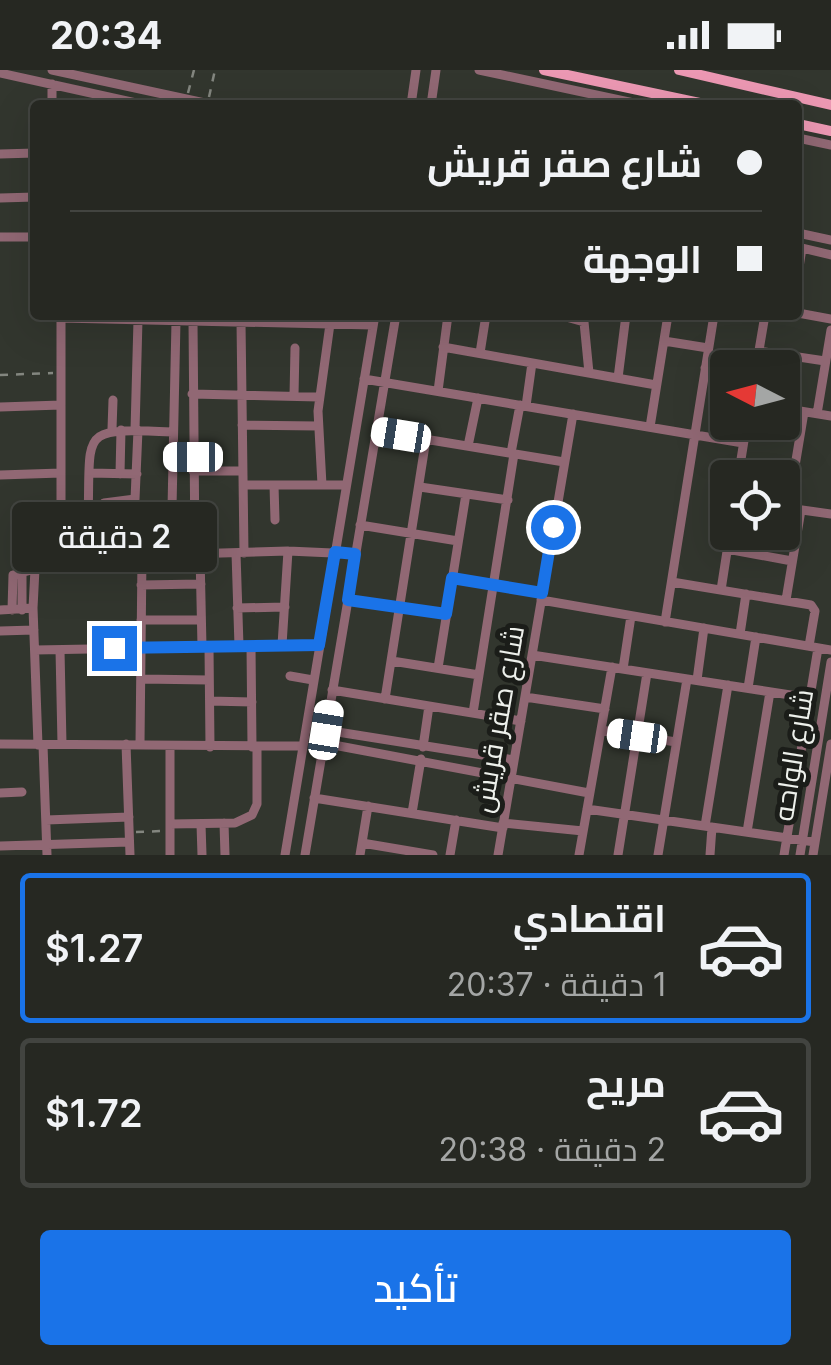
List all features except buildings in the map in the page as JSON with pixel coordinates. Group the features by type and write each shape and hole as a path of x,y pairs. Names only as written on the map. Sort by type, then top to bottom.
{"main road":[{"path":"544,70 686,100"},
{"path":"680,70 831,105"},
{"path":"802,125 831,131"}],"street":[{"path":"52,70 192,100"},
{"path":"411,100 416,70"},
{"path":"432,100 436,70"},
{"path":"479,70 620,100"},
{"path":"0,73 123,100"},
{"path":"52,84 52,100"},
{"path":"802,139 831,146"},
{"path":"0,154 30,154"},
{"path":"0,198 30,197"},
{"path":"802,234 831,240"},
{"path":"0,238 30,238"},
{"path":"802,248 831,255"},
{"path":"802,314 831,318"},
{"path":"60,558 61,320"},
{"path":"60,519 98,518 106,502 136,499 138,320"},
{"path":"170,320 249,320 242,395 239,646"},
{"path":"285,855 374,320 330,324 288,320"},
{"path":"305,855 395,320"},
{"path":"438,392 447,320"},
{"path":"480,354 485,320"},
{"path":"577,320 584,322 588,373"},
{"path":"618,378 625,320"},
{"path":"650,427 667,320"},
{"path":"665,622 713,320"},
{"path":"759,350 763,320"},
{"path":"171,555 176,321"},
{"path":"193,321 193,471 201,620 210,680 210,747"},
{"path":"322,484 318,396 330,324"},
{"path":"817,414 831,330"},
{"path":"664,341 708,348"},
{"path":"443,347 656,385"},
{"path":"294,396 295,348"},
{"path":"800,357 826,361"},
{"path":"472,713 513,453 532,363"},
{"path":"706,368 710,369"},
{"path":"364,379 743,444"},
{"path":"192,394 318,396"},
{"path":"468,446 478,398"},
{"path":"113,400 120,474"},
{"path":"0,406 60,404"},
{"path":"800,411 831,416"},
{"path":"794,460 804,412"},
{"name":"شارع صقر قريش","path":"498,855 572,414"},
{"path":"242,426 318,426"},
{"path":"88,520 94,440 117,430 172,432"},
{"path":"376,431 564,462"},
{"path":"386,699 426,439"},
{"path":"741,460 744,440"},
{"path":"172,457 193,457"},
{"path":"193,471 243,471"},
{"path":"0,475 60,473"},
{"path":"90,473 137,474"},
{"path":"243,485 346,485"},
{"path":"274,485 275,520"},
{"path":"420,487 508,500"},
{"path":"438,668 466,494"},
{"path":"786,600 801,510 831,514"},
{"path":"60,544 74,540 74,519"},
{"path":"360,525 458,541"},
{"path":"721,590 727,550"},
{"path":"733,550 792,560"},
{"path":"17,610 13,575 35,568 46,559 288,551 355,554"},
{"path":"282,646 288,551"},
{"path":"140,744 142,556"},
{"path":"35,568 33,608 47,849"},
{"path":"452,578 632,616 831,650"},
{"path":"672,582 814,608 810,698 784,855"},
{"path":"142,585 201,584"},
{"path":"740,634 746,594"},
{"path":"348,600 446,614"},
{"path":"237,608 285,607"},
{"path":"0,610 33,608"},
{"path":"623,669 632,616"},
{"path":"141,620 201,620"},
{"path":"658,855 676,742 704,628"},
{"path":"0,631 34,630"},
{"path":"748,688 756,637"},
{"path":"35,650 319,645"},
{"path":"170,828 242,822 255,810 252,646"},
{"path":"60,650 62,744"},
{"path":"532,655 810,698"},
{"path":"392,661 479,675"},
{"name":"شارع الواحه","path":"800,855 831,662"},
{"path":"578,855 612,667"},
{"path":"618,855 647,672"},
{"path":"290,676 313,680"},
{"path":"141,679 210,680"},
{"path":"710,855 709,826 728,685"},
{"path":"332,690 521,720"},
{"path":"747,832 770,692"},
{"path":"525,697 605,708"},
{"path":"210,701 252,702"},
{"path":"424,748 429,706"},
{"path":"326,730 514,760"},
{"path":"600,730 676,742"},
{"path":"323,742 512,775 588,793"},
{"path":"0,744 302,746"},
{"path":"126,744 130,855"},
{"name":"شارع الواحه","path":"813,855 831,744"},
{"path":"170,746 170,855"},
{"path":"412,814 421,760"},
{"path":"0,793 22,792"},
{"path":"314,798 503,826 583,832"},
{"path":"360,855 368,806"},
{"path":"587,808 815,842"},
{"path":"46,820 129,817"},
{"path":"450,855 456,820"},
{"path":"224,823 225,855"},
{"path":"201,824 202,855"},
{"path":"0,846 47,849 129,837"},
{"path":"107,843 107,855"},
{"path":"362,843 433,855"}],"path":[{"path":"187,99 194,70"},
{"path":"211,100 215,70"},
{"path":"0,375 61,373"},
{"path":"129,837 170,828"}],"route":[{"path":"114,648 319,645 335,552 355,554 348,600 446,614 452,578 542,593 553,527"}]}
